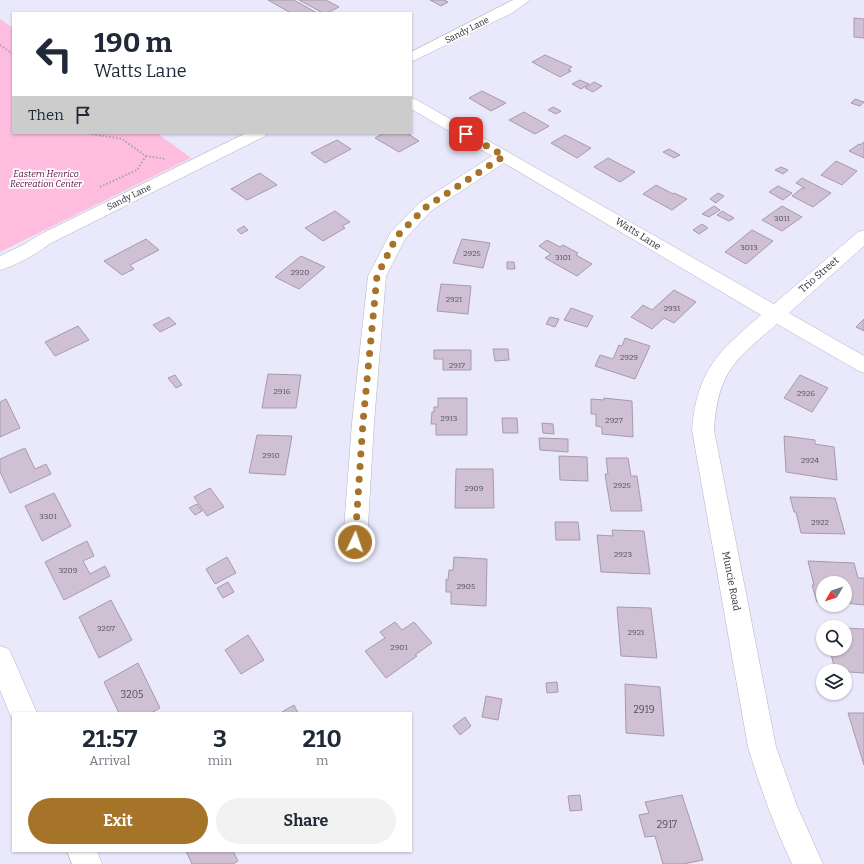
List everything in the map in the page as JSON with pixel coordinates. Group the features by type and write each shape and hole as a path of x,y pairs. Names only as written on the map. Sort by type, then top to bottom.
{"street":[{"name":"Sandy Lane","path":"412,58 507,10 523,0"},
{"name":"Watts Lane","path":"412,104 620,222 657,247 774,315 864,365"},
{"name":"Sandy Lane","path":"0,264 30,249 45,239 257,134"},
{"path":"355,542 363,422 377,276 397,236 426,207 504,156"},
{"name":"Trio Street","path":"774,315 864,236"},
{"name":"Muncie Road","path":"774,315 733,351 720,367 710,385 705,404 703,430 762,747 773,784 791,831 808,864"},
{"path":"0,658 23,712"},
{"path":"82,852 88,864"}],"path":[{"path":"0,45 12,53"},
{"path":"91,134 122,139 146,156 165,159 185,170"},
{"path":"100,187 137,170 146,156"}],"green space":[{"name":"Eastern Henrico Recreation Center","path":"0,19 12,27 12,134 158,134 191,158 0,252"}],"building":[{"path":"268,0 294,0 315,12 289,12"},
{"path":"299,0 326,0 339,7 329,12 321,12"},
{"path":"430,0 446,0 445,1 448,2 441,6"},
{"path":"854,18 864,19 864,38 854,37"},
{"path":"545,55 572,67 568,70 571,71 560,77 532,62"},
{"path":"580,80 589,84 581,89 572,84"},
{"path":"594,82 602,86 593,92 585,88"},
{"path":"482,91 506,103 491,111 469,98"},
{"path":"855,99 864,102 860,106 851,103"},
{"path":"553,107 561,111 556,114 548,110"},
{"path":"524,112 549,126 535,134 509,120"},
{"path":"382,134 408,134 419,141 399,152 375,138"},
{"path":"565,135 591,148 577,158 551,143"},
{"path":"337,140 351,149 325,163 311,153"},
{"path":"864,142 864,158 849,151 859,144 860,145"},
{"path":"669,149 680,155 674,158 663,152"},
{"path":"608,158 635,172 620,182 594,167"},
{"path":"836,161 857,171 842,185 821,175"},
{"path":"781,167 788,170 783,174 775,170"},
{"path":"260,173 277,185 247,200 231,189"},
{"path":"802,178 831,193 813,207 792,196 802,188 805,188 796,183"},
{"path":"656,185 673,194 674,193 687,199 672,210 643,194"},
{"path":"778,186 792,193 783,200 769,192"},
{"path":"718,193 724,196 716,203 710,199"},
{"path":"714,206 720,210 709,217 702,214"},
{"path":"782,206 802,217 782,231 762,220"},
{"path":"335,211 350,222 342,226 345,228 323,241 305,228"},
{"path":"722,211 734,218 729,221 717,215"},
{"path":"702,224 708,228 699,234 693,230"},
{"path":"244,226 248,230 241,234 237,230"},
{"path":"752,230 773,241 746,264 725,252"},
{"path":"146,239 159,250 130,265 134,269 122,275 104,261"},
{"path":"462,239 490,243 483,268 453,263"},
{"path":"547,240 560,247 563,245 578,253 576,255 592,264 577,276 545,258 551,254 539,246"},
{"path":"301,256 325,267 299,289 275,277"},
{"path":"507,262 514,262 515,269 507,269"},
{"path":"441,284 471,286 468,314 437,311"},
{"path":"674,290 696,302 674,323 664,318 652,329 631,317 643,305 652,310"},
{"path":"571,308 593,316 587,327 564,320"},
{"path":"169,317 176,324 160,332 153,325"},
{"path":"550,317 559,319 555,327 546,324"},
{"path":"864,319 864,331 856,327"},
{"path":"78,326 89,340 55,356 45,342"},
{"path":"625,338 650,346 635,379 595,366 600,355 613,359 619,345 622,346"},
{"path":"493,349 508,349 509,360 495,361"},
{"path":"434,350 471,350 471,370 443,370 443,359 434,359"},
{"path":"268,374 301,375 296,408 262,408"},
{"path":"175,375 182,385 176,388 168,378"},
{"path":"800,375 828,388 812,412 784,398"},
{"path":"438,398 467,398 467,435 436,435 436,424 431,424 434,407 438,407"},
{"path":"604,398 632,401 633,437 602,434 602,427 596,426 596,414 591,414 591,399 604,400"},
{"path":"6,399 20,428 0,437 0,402"},
{"path":"502,418 517,418 518,433 503,433"},
{"path":"542,423 553,424 554,434 543,433"},
{"path":"257,435 292,436 285,475 249,473"},
{"path":"784,436 815,440 815,444 834,447 837,480 786,472"},
{"path":"539,438 568,439 568,452 540,450"},
{"path":"25,448 35,469 46,464 51,474 10,493 0,472 0,459"},
{"path":"559,456 587,457 588,481 560,480"},
{"path":"606,458 628,458 631,476 637,476 642,511 611,511 605,474 608,474"},
{"path":"456,469 493,469 494,508 455,508"},
{"path":"210,488 224,507 207,516 194,497"},
{"path":"54,493 71,526 42,541 25,506"},
{"path":"790,497 835,498 845,534 801,533 796,512 794,512"},
{"path":"197,504 202,511 195,515 189,508"},
{"path":"555,522 578,522 580,540 556,540"},
{"path":"612,530 644,531 650,574 601,572 597,535 613,536"},
{"path":"87,541 94,556 83,561 90,574 105,566 110,576 64,600 45,562"},
{"path":"227,557 236,573 215,584 206,569"},
{"path":"454,557 487,559 486,606 451,604 451,592 446,592 446,579 448,580 449,570 453,570"},
{"path":"808,561 854,563 858,578 864,578 864,605 852,604 852,576 816,576 816,599 812,585 814,585"},
{"path":"228,582 234,592 223,598 217,588"},
{"path":"111,600 132,640 99,658 79,617"},
{"path":"617,607 651,608 657,658 621,656"},
{"path":"395,622 402,630 414,622 432,643 415,655 417,656 386,678 365,651 385,638 380,632"},
{"path":"852,628 864,629 864,673 852,672 852,664 833,664 832,656 852,656"},
{"path":"248,635 264,660 241,674 225,650"},
{"path":"138,663 160,708 153,712 119,712 104,682"},
{"path":"557,682 558,692 547,693 546,683"},
{"path":"625,684 660,687 664,736 626,733"},
{"path":"486,696 502,699 498,720 482,717"},
{"path":"294,705 298,712 282,712"},
{"path":"848,713 864,713 864,765"},
{"path":"465,717 471,726 460,735 453,726"},
{"path":"580,795 582,810 570,811 568,796"},
{"path":"682,795 703,860 683,864 663,864 655,836 645,837 639,815 649,813 645,802"},
{"path":"186,852 234,852 238,861 233,864 192,864"}],"route":[{"path":"355,542 363,422 377,276 397,236 426,207 462,182 504,156 466,134"}]}
